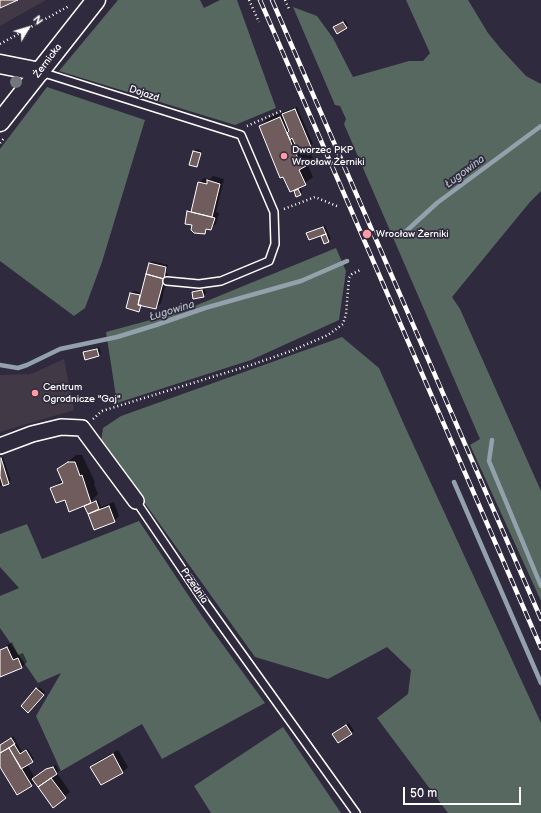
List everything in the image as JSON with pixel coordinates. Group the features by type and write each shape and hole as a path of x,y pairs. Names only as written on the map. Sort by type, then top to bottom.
{"street":[{"name":"Żernicka","path":"0,122 96,0"},
{"path":"0,64 40,72"},
{"path":"0,446 32,434 61,427 82,428"},
{"name":"Przednia","path":"82,428 136,501"}],"lane":[{"name":"Dojazd","path":"40,72 242,135"},
{"path":"167,281 199,284 221,281 270,261 274,244 274,212 242,135"},
{"name":"Przednia","path":"136,501 199,594 356,813"}],"path":[{"path":"249,0 259,22"},
{"path":"285,0 289,9"},
{"path":"0,44 59,12"},
{"path":"242,135 248,125 281,110"},
{"path":"274,212 315,196 339,207"},
{"path":"82,428 102,411 251,365 291,351 328,335 343,324 346,314 349,278 352,274 360,270"}],"shaded area":[{"path":"0,0 46,0 0,26"},
{"name":"Centrum Ogrodnicze \"Gaj\"","path":"64,359 74,410 0,432 0,375 31,374"}],"green space":[{"path":"118,0 200,0 204,8 220,0 237,0 276,108 235,125 59,71"},
{"path":"406,0 468,0 488,33 501,49 526,76 541,84 541,191 530,202 452,297 460,309 541,491 541,601 470,445 480,439 344,124 346,119 340,106 335,105 293,7 317,16 333,38 353,77 409,61 423,61 430,53"},
{"path":"47,87 145,120 102,262 85,308 74,316 0,261 0,149"},
{"path":"336,248 346,271 339,320 251,360 117,403 106,332 180,312"},
{"path":"342,337 379,368 541,723 541,813 448,813 377,718 408,694 411,670 387,647 328,679 255,657 101,442 103,428 121,416"},
{"path":"139,521 202,616 265,703 162,759 142,724 61,771 36,716 61,673 38,683 0,628 0,596 19,588 0,567 0,534 27,524 42,559"},
{"path":"283,727 341,813 211,813 194,786"}],"building":[{"path":"0,0 18,0 0,8"},
{"path":"343,22 347,28 337,34 333,27"},
{"path":"295,109 311,147 299,153 292,138 290,140 287,133 289,131 282,114"},
{"name":"Dworzec PKP Wrocław Żerniki","path":"280,117 300,163 304,161 306,166 299,170 306,185 290,192 283,177 280,178 259,126"},
{"path":"193,151 201,153 197,167 189,165"},
{"path":"207,180 220,184 212,217 191,212 198,182 207,184"},
{"path":"298,189 301,195 296,197 294,191"},
{"path":"187,211 215,218 211,230 206,229 205,234 194,233 191,230 192,225 185,224"},
{"path":"323,227 326,234 309,240 306,233"},
{"path":"326,234 329,242 324,244 321,236"},
{"path":"149,263 166,267 164,279 146,274"},
{"path":"146,274 164,279 156,309 138,305"},
{"path":"202,290 204,297 193,299 192,292"},
{"path":"130,293 140,295 138,305 141,305 139,312 126,308"},
{"path":"97,349 99,356 85,360 83,352"},
{"path":"1,458 9,484 3,486 0,476"},
{"path":"68,462 75,462 80,476 82,475 91,503 69,512 65,500 56,503 50,488 63,483 57,469"},
{"path":"96,501 99,509 88,514 84,506"},
{"path":"109,506 115,522 94,530 88,514"},
{"path":"7,647 13,660 18,658 22,668 0,677 0,650"},
{"path":"36,688 44,695 28,713 21,706"},
{"path":"346,725 352,734 338,743 332,734"},
{"path":"11,738 15,744 0,753 0,745"},
{"path":"14,744 20,754 26,750 33,762 21,769 9,748"},
{"path":"9,748 32,786 17,795 0,767 0,753"},
{"path":"113,754 123,773 101,785 90,767"},
{"path":"53,767 57,774 38,787 32,779 46,769"},
{"path":"51,778 66,798 53,808 38,787"}],"waterway":[{"name":"Ługowina","path":"402,235 437,203 541,126"},
{"name":"Ługowina","path":"0,365 18,368 60,349 117,337 205,308 301,281 347,261"},
{"path":"492,440 489,461 541,586"},
{"path":"454,482 541,683"}],"railway":[{"path":"260,0 541,648"},
{"path":"272,0 541,619"}],"place":[{"name":"Dworzec PKP Wrocław Żerniki","path":"284,156"},
{"name":"Wrocław Żerniki","path":"367,234"},
{"name":"Centrum Ogrodnicze \"Gaj\"","path":"35,393"}]}
